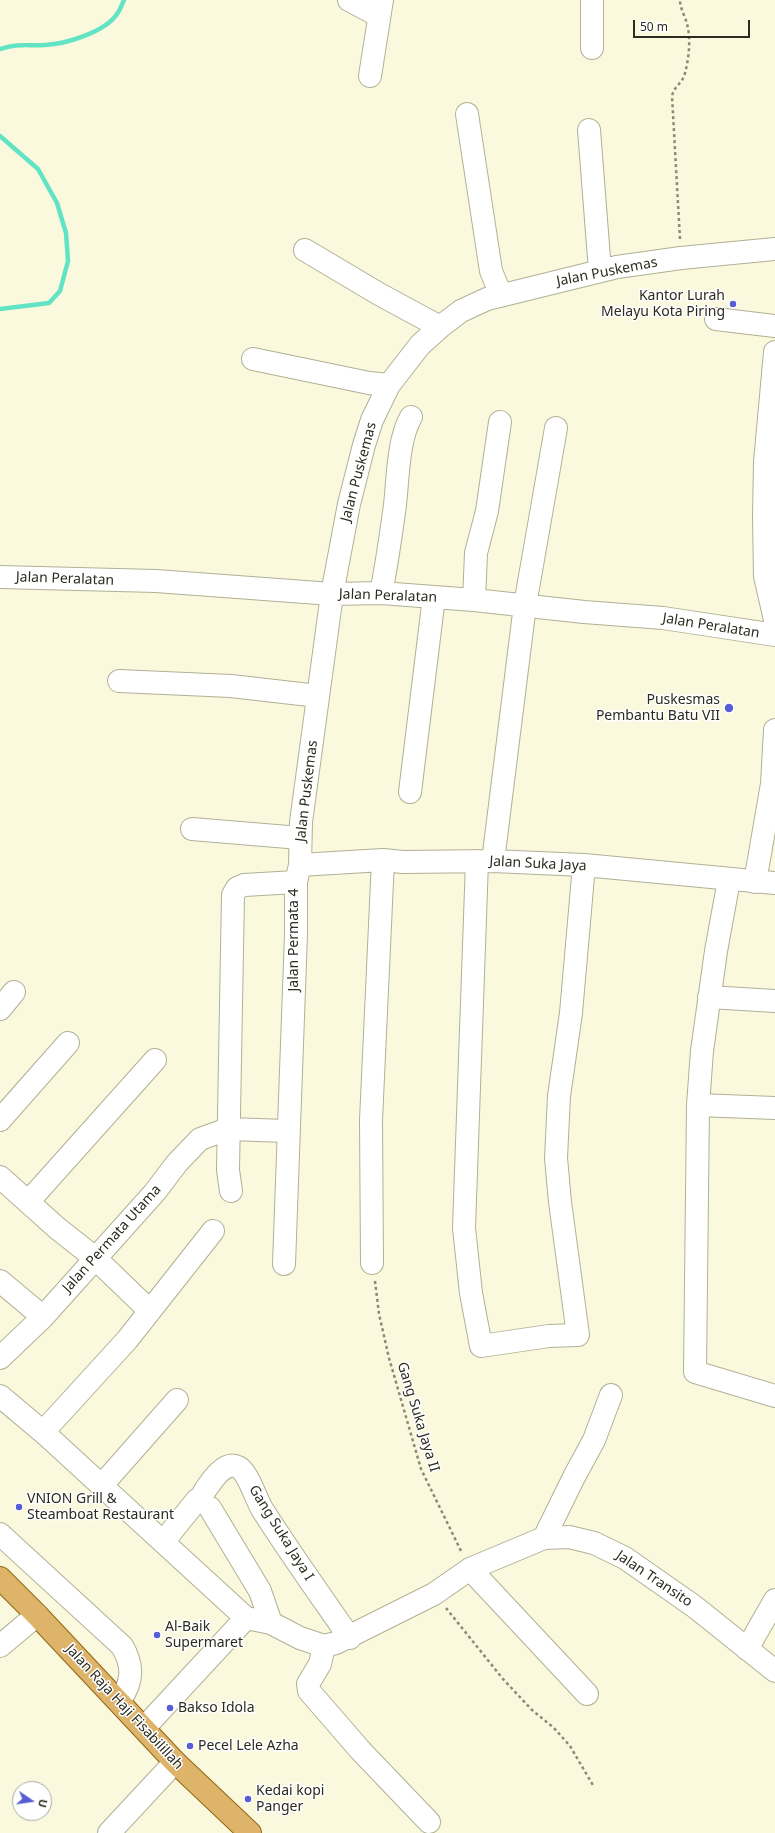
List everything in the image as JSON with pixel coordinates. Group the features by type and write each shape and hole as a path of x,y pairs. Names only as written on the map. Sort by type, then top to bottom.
{"main road":[{"name":"Jalan Raja Haji Fisabilillah","path":"0,1578 119,1701 175,1762 250,1833"}],"street":[{"path":"349,0 381,8 370,76"},
{"path":"592,0 592,48"},
{"path":"467,114 492,271 501,295"},
{"path":"589,130 600,271"},
{"name":"Jalan Puskemas","path":"298,873 300,838 332,594 349,504 364,445 372,420 389,385 420,345 440,327 461,311 487,299 600,271 681,258 775,249"},
{"path":"305,250 378,294 440,327"},
{"path":"716,319 775,326"},
{"path":"775,352 765,462 764,517 765,576 775,620"},
{"path":"253,359 369,383 389,385"},
{"path":"381,593 388,554 401,451 407,424 411,417"},
{"path":"474,600 476,553 487,511 500,422"},
{"path":"556,428 525,605 485,861 464,1228 471,1293 481,1346 548,1336 578,1335 560,1202 556,1158 559,1096 571,1014 584,865"},
{"name":"Jalan Peralatan","path":"0,577 156,582 332,594 381,593 474,600 584,612 663,618 775,635"},
{"path":"410,792 434,597"},
{"path":"119,681 231,686 318,696"},
{"path":"765,883 774,784 775,730"},
{"path":"192,829 300,838"},
{"path":"372,1263 371,1120 383,860"},
{"name":"Jalan Suka Jaya","path":"298,873 383,860 403,862 485,861 584,865 765,883"},
{"name":"Jalan Permata 4","path":"231,1191 228,1170 228,1129 233,895 237,888 244,885 298,873 284,1264"},
{"path":"729,880 709,997 702,1051 698,1105 695,1372 775,1396"},
{"path":"0,1008 14,992"},
{"path":"709,997 775,1001"},
{"path":"0,1120 68,1042"},
{"path":"28,1202 155,1060"},
{"path":"698,1105 775,1108"},
{"path":"228,1129 288,1131"},
{"name":"Jalan Permata Utama","path":"0,1358 43,1317 155,1192 177,1163 200,1139 228,1129"},
{"path":"0,1177 57,1228 95,1258 150,1311"},
{"path":"43,1432 127,1340 214,1231"},
{"path":"0,1281 43,1317"},
{"path":"544,1538 594,1440 611,1395"},
{"path":"0,1396 102,1485 246,1618 271,1623 300,1638 324,1646 320,1664 308,1684 309,1691 361,1751 428,1822"},
{"path":"102,1485 178,1400"},
{"name":"Gang Suka Jaya I","path":"163,1542 204,1500 212,1480 226,1468 233,1466 238,1467 244,1473 262,1507 350,1638"},
{"path":"204,1500 260,1591 271,1623"},
{"path":"0,1534 122,1646 130,1658 130,1676 127,1691 119,1701"},
{"name":"Jalan Transito","path":"324,1646 350,1638 426,1598 470,1569 544,1538 569,1537 594,1543 625,1558 695,1607 775,1671"},
{"path":"470,1569 587,1694"},
{"path":"747,1649 775,1600"},
{"path":"0,1646 37,1615"},
{"path":"144,1728 246,1618"},
{"path":"109,1833 175,1762"}],"path":[{"path":"680,0 688,29 688,56 684,79 674,88 672,96 681,258"},
{"name":"Gang Suka Jaya II","path":"372,1263 378,1307 389,1358 421,1468 470,1569"},
{"path":"426,1598 532,1710 554,1728 570,1746 594,1787"}],"waterway":[{"path":"0,49 17,45 54,44 84,36 104,26 111,20 118,12 124,0"},
{"path":"0,136 38,169 57,203 66,233 68,261 60,291 49,303 0,309"}],"place":[{"name":"Kantor Lurah Melayu Kota Piring","path":"733,304"},
{"name":"Puskesmas Pembantu Batu VII","path":"729,708"},
{"name":"VNION Grill & Steamboat Restaurant","path":"19,1507"},
{"name":"Al-Baik Supermaret","path":"157,1635"},
{"name":"Bakso Idola","path":"170,1708"},
{"name":"Pecel Lele Azha","path":"190,1746"},
{"name":"Kedai kopi Panger","path":"248,1799"}]}
